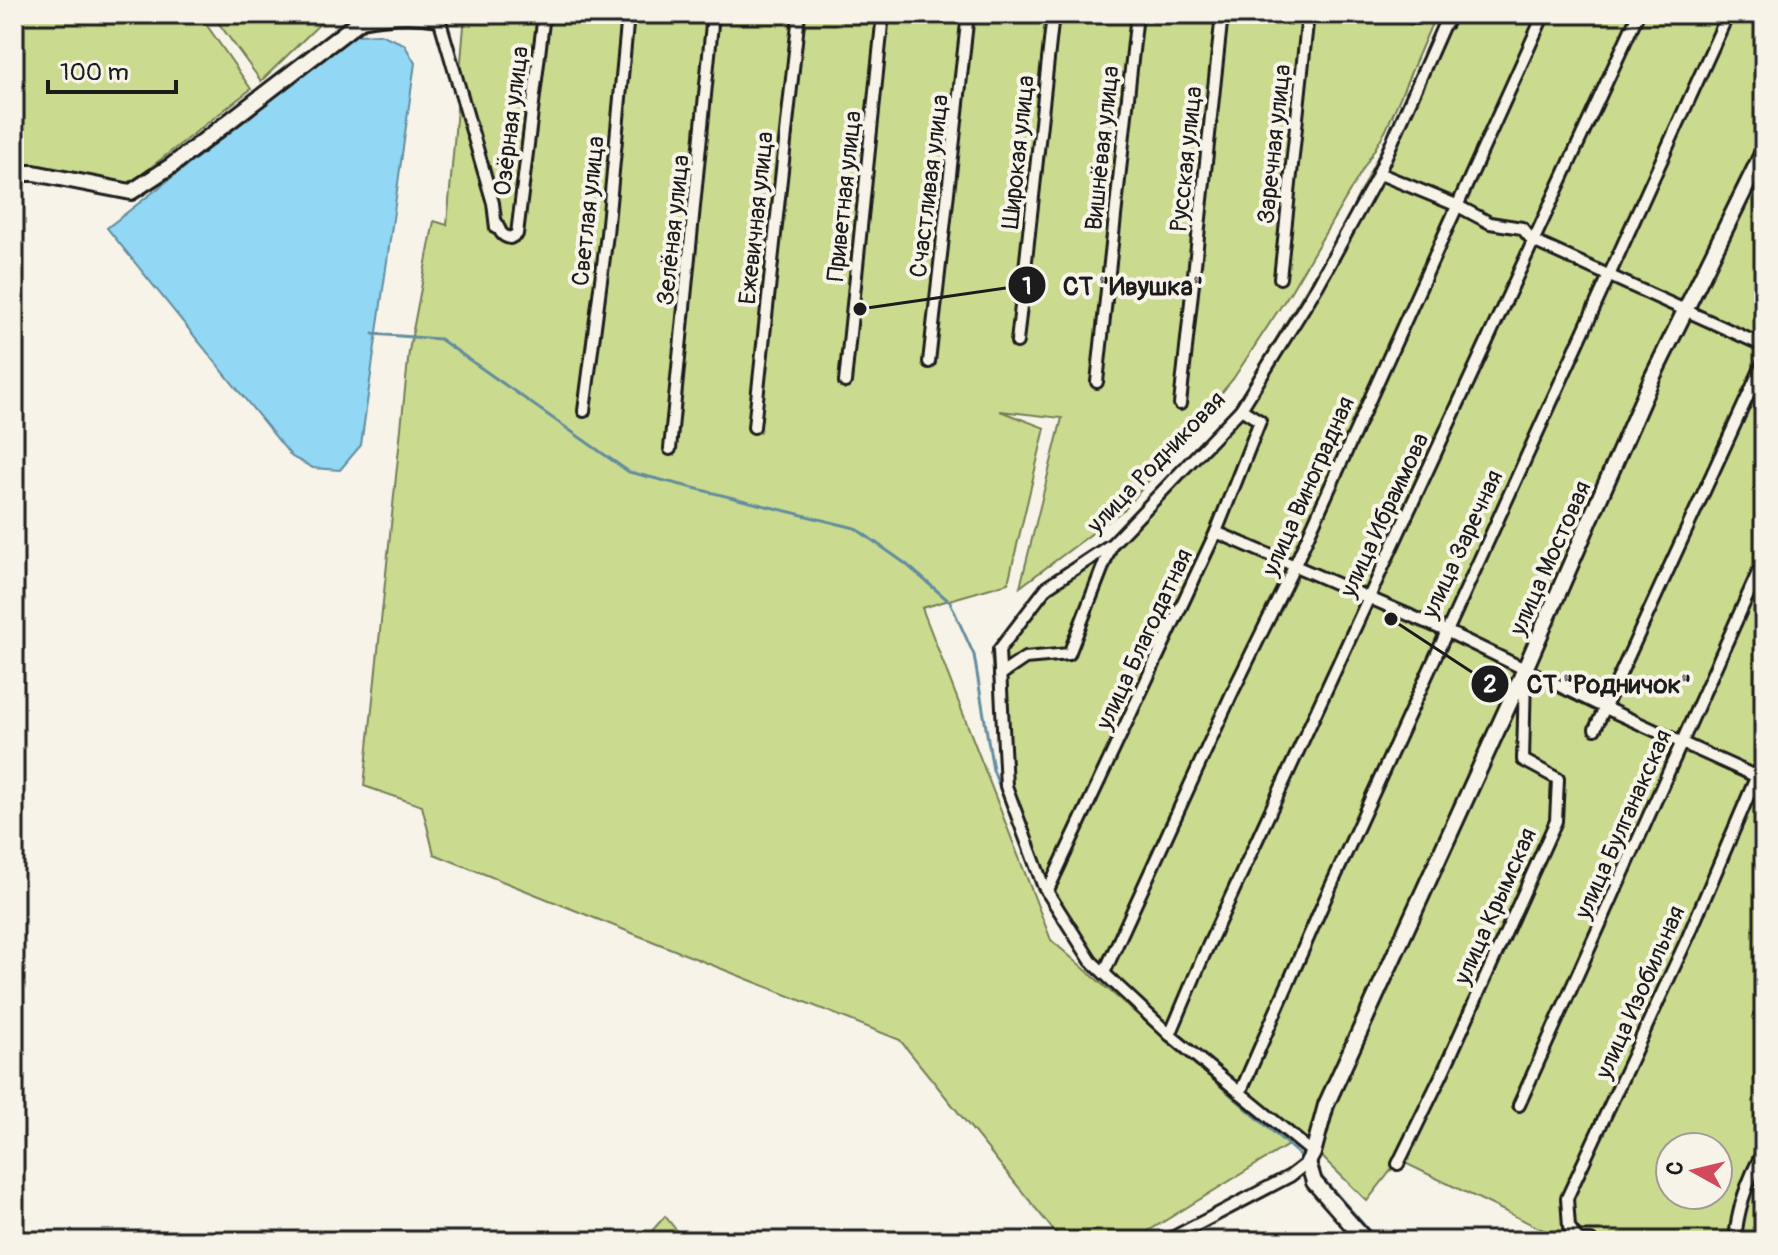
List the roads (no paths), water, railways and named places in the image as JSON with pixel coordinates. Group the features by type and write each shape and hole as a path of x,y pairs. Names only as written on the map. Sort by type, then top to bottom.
{"street":[{"path":"14,173 34,173 131,192 171,166 361,20 419,14 443,18"},
{"name":"Озёрная улица","path":"443,18 496,229 510,238 517,234 544,14"},
{"name":"Светлая улица","path":"584,411 607,234 628,14"},
{"name":"Зелёная улица","path":"670,449 713,14"},
{"name":"Ежевичная улица","path":"754,427 799,14"},
{"name":"Приветная улица","path":"845,382 883,14"},
{"name":"Счастливая улица","path":"929,362 968,14"},
{"name":"Широкая улица","path":"1017,342 1053,14"},
{"name":"Вишнёвая улица","path":"1097,382 1137,14"},
{"name":"Русская улица","path":"1180,404 1222,14"},
{"name":"Заречная улица","path":"1280,278 1308,14"},
{"name":"улица Виноградная","path":"1104,973 1233,691 1294,567 1544,14"},
{"name":"улица Ибраимова","path":"1170,1035 1203,957 1638,14"},
{"name":"улица Заречная","path":"1240,1093 1446,631 1728,14"},
{"name":"улица Родниковая","path":"1310,1157 1170,1035 1091,961 1047,892 1006,786 999,650 1047,587 1112,544 1241,409 1318,285 1378,173 1447,18"},
{"name":"улица Мостовая","path":"1310,1157 1326,1105 1525,669 1652,378 1764,150"},
{"path":"1378,173 1456,205 1490,223 1522,228 1533,241 1764,346"},
{"path":"1595,729 1764,361"},
{"name":"улица Благодатная","path":"1047,892 1216,532 1260,421 1241,409"},
{"path":"1216,532 1446,631 1760,778"},
{"path":"1000,675 1025,658 1069,654 1112,544"},
{"name":"улица Булганакская","path":"1519,1105 1764,559"},
{"name":"улица Крымская","path":"1398,1164 1556,821 1558,779 1523,760 1525,669"},
{"name":"улица Изобильная","path":"1579,1241 1569,1227 1567,1198 1760,778 1764,759"},
{"path":"1735,1241 1738,1218 1750,1180 1764,1150"},
{"path":"1166,1241 1290,1176 1310,1157"},
{"path":"1310,1157 1314,1182 1366,1241"},
{"path":"1579,1241 1591,1241"}],"water":[{"path":"380,34 404,44 415,63 361,445 340,470 313,468 292,457 107,228 355,35"}],"waterway":[{"path":"373,334 440,339 629,472 855,528 906,564 950,602 974,655 993,770 1038,884"},
{"path":"1088,965 1141,1014"},
{"path":"1191,1059 1305,1160"},
{"path":"1319,1174 1378,1241"}],"place":[{"name":"СТ \"Ивушка\"","path":"860,309"},
{"name":"СТ \"Родничок\"","path":"1391,619"}]}
